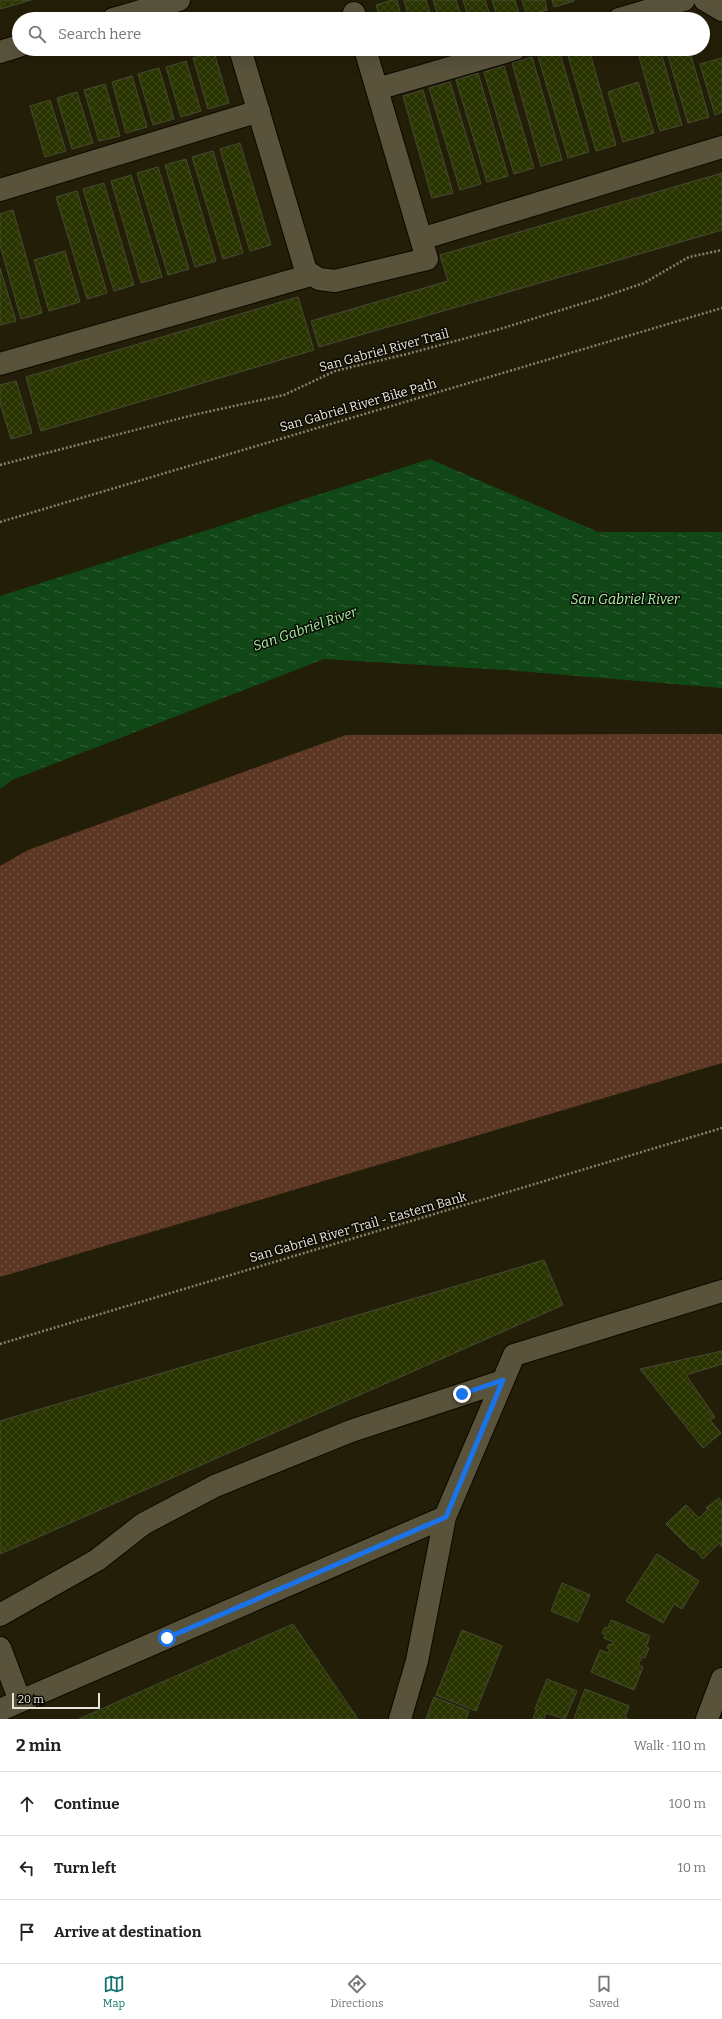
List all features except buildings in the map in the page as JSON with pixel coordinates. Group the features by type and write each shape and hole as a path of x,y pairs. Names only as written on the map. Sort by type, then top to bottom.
{"street":[{"path":"137,12 179,0"},
{"path":"642,12 684,0"},
{"path":"705,0 722,10"},
{"path":"0,52 12,48"},
{"path":"242,56 306,271 319,279 336,281 427,259 367,56"},
{"path":"377,89 491,56"},
{"path":"0,190 259,111"},
{"path":"421,239 722,146"},
{"path":"0,364 311,275"},
{"path":"400,1719 417,1661 446,1517 514,1355 722,1292"},
{"path":"0,1615 97,1560 143,1524 215,1486 351,1431 503,1380"},
{"path":"0,1710 446,1517"},
{"path":"0,1648 20,1701"},
{"path":"706,1719 722,1679"}],"path":[{"name":"San Gabriel River Trail","path":"0,465 193,415 265,401 284,395 335,371 407,354 500,329 600,298 644,282 689,257 722,250"},
{"name":"San Gabriel River Bike Path","path":"0,522 722,308"},
{"name":"San Gabriel River Trail - Eastern Bank","path":"0,1344 722,1128"}],"shaded area":[{"path":"722,734 722,1063 0,1277 0,866 28,850 346,735"}],"water":[{"name":"San Gabriel River","path":"430,459 598,532 722,532 722,688 504,670 324,659 12,780 0,789 0,596"}],"route":[{"path":"167,1638 446,1517 503,1380 462,1394"}]}
